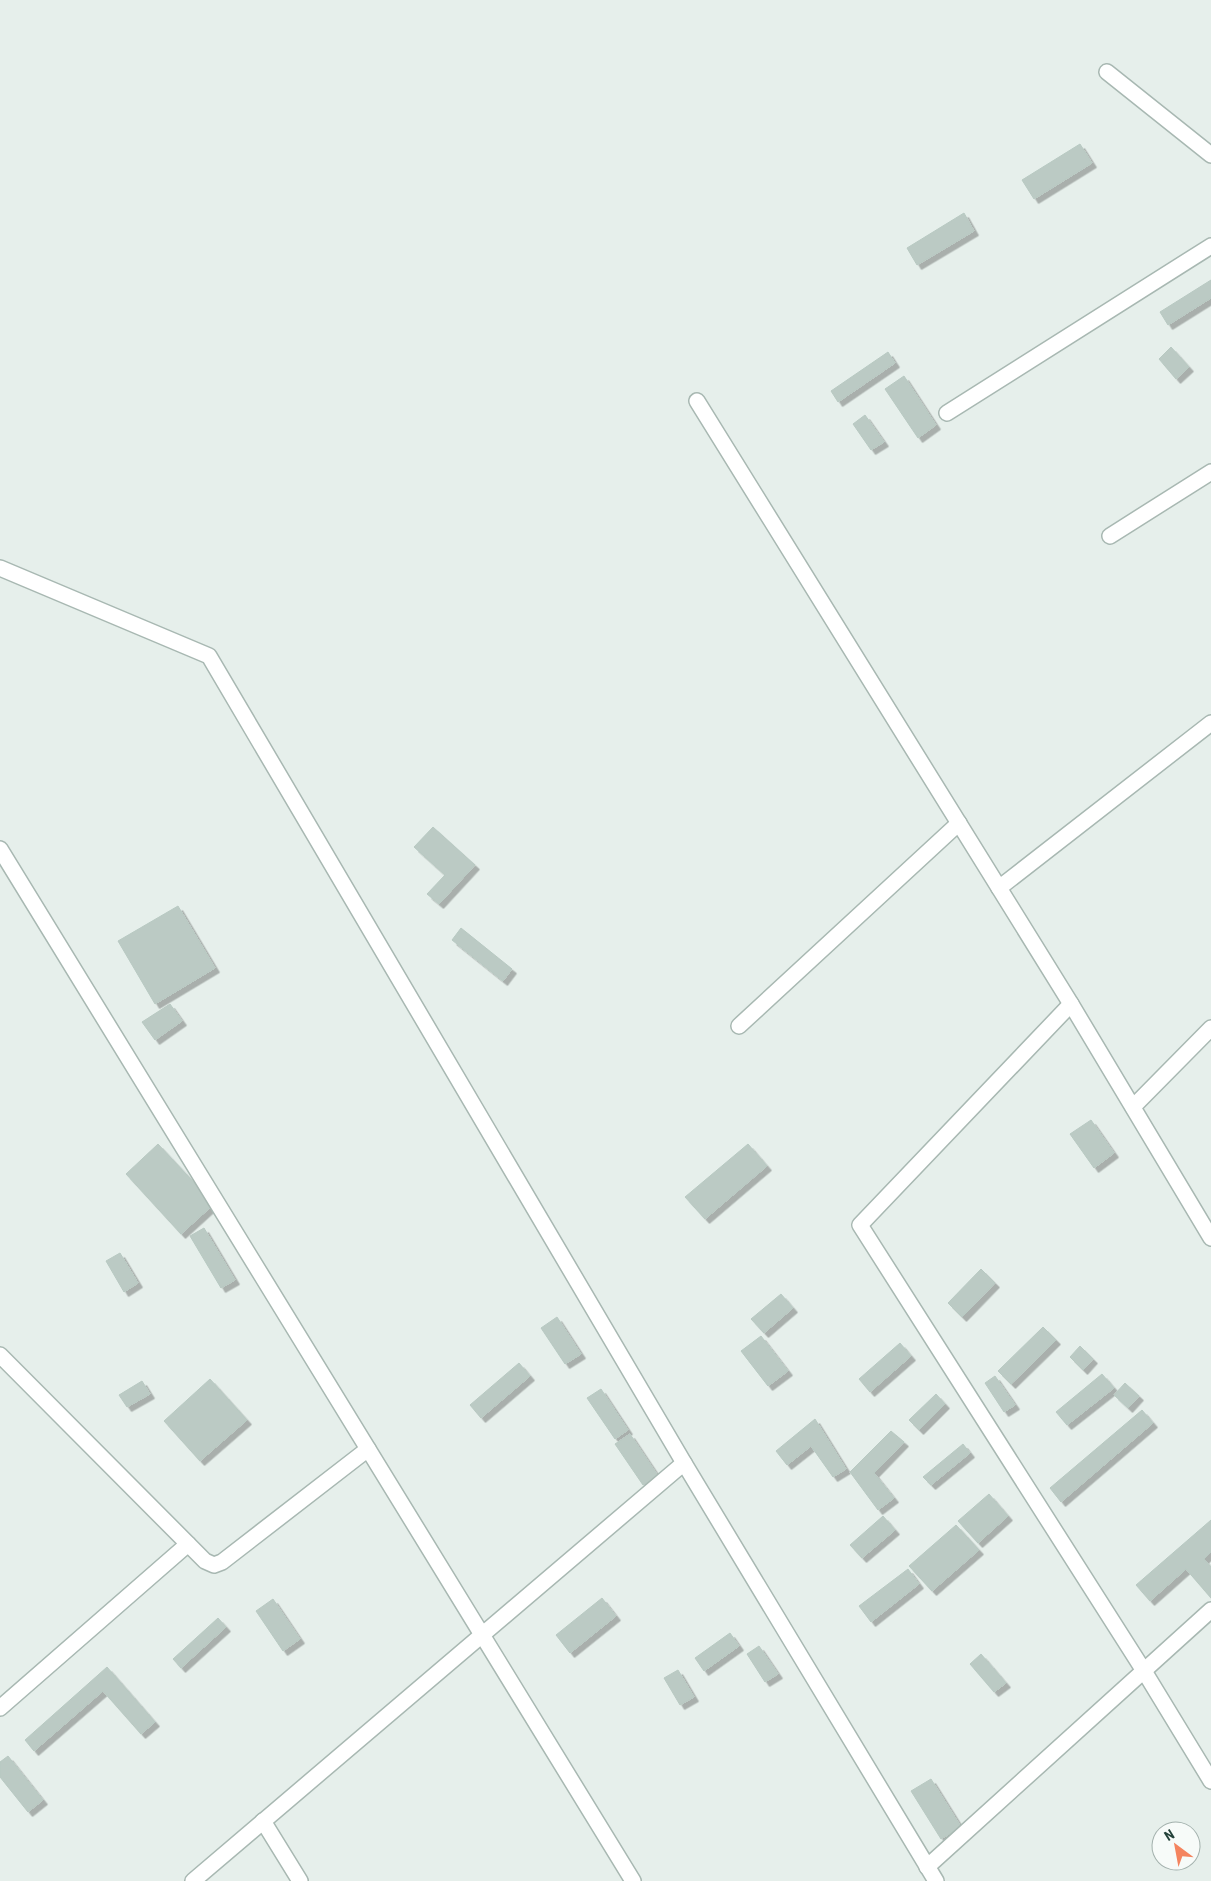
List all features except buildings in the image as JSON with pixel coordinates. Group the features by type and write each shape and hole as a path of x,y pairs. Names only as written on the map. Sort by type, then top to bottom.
{"street":[{"path":"1107,72 1211,155"},
{"path":"947,414 1211,246"},
{"path":"697,401 1071,1004 1211,1238"},
{"path":"1110,536 1211,472"},
{"path":"0,568 209,656 684,1463 936,1881"},
{"path":"999,888 1211,723"},
{"path":"739,1026 959,823"},
{"path":"0,849 633,1881"},
{"path":"1071,1004 860,1225 1144,1671 1211,1781"},
{"path":"1133,1107 1211,1028"},
{"path":"0,1355 205,1561 214,1565 222,1562 368,1449"},
{"path":"193,1881 684,1463"},
{"path":"0,1708 188,1544"},
{"path":"927,1867 1211,1610"},
{"path":"264,1821 300,1881"}]}
